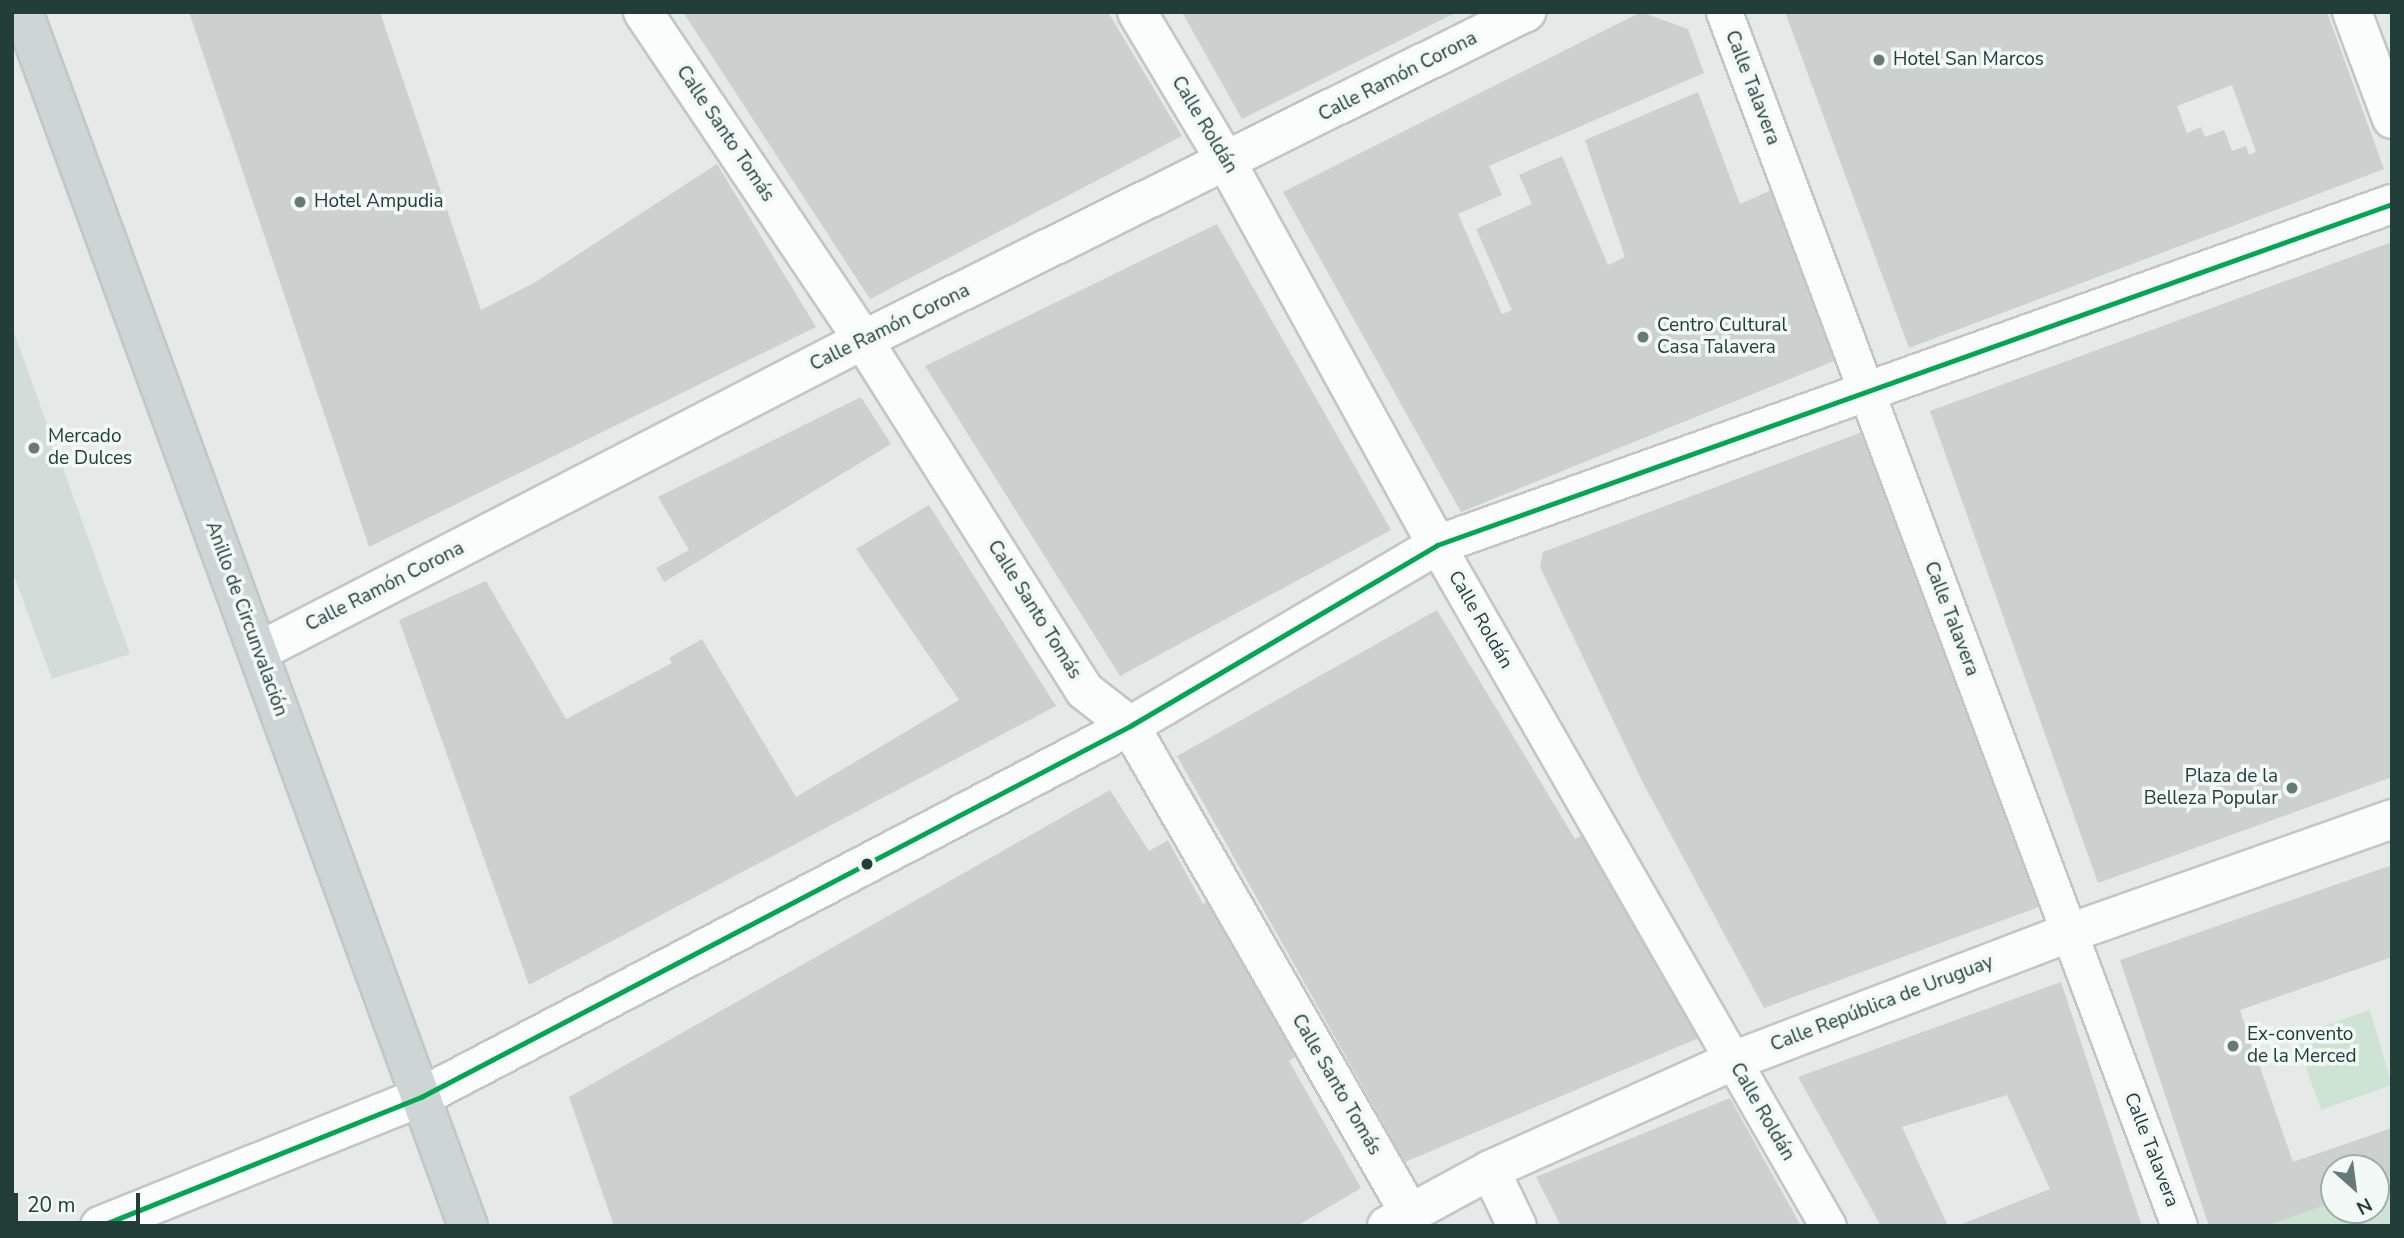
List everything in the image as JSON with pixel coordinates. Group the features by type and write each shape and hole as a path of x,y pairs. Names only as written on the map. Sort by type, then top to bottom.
{"main road":[{"name":"Anillo de Circunvalación","path":"23,12 468,1226"}],"street":[{"name":"Calle Santo Tomás","path":"643,12 863,340 1085,691 1130,726 1398,1219"},
{"name":"Calle Roldán","path":"1137,12 1227,163 1437,545 1828,1226"},
{"name":"Calle Ramón Corona","path":"258,653 863,340 1227,163 1525,12"},
{"name":"Calle Talavera","path":"1724,12 2179,1226"},
{"path":"2352,12 2392,119"},
{"path":"100,1226 421,1097 1130,726 1437,545 2392,204"},
{"name":"Calle República de Uruguay","path":"1398,1219 1490,1170 1733,1061 2069,933 2392,819"},
{"path":"1490,1170 1517,1226"}],"shaded area":[{"name":"Mercado de Dulces","path":"12,327 130,654 52,679 12,570"}],"green space":[{"path":"2370,1010 2392,1085 2321,1110 2295,1036"},
{"path":"2392,1181 2392,1226 2266,1226 2320,1207 2320,1224 2390,1224"}],"building":[{"path":"189,12 380,12 481,310 534,283 717,164 816,327 369,547"},
{"path":"683,12 1108,12 1182,136 870,299"},
{"path":"1182,12 1457,12 1242,119"},
{"path":"1641,12 1688,29 1704,73 1489,166 1502,195 1458,214 1502,314 1512,310 1476,229 1532,204 1519,175 1562,156 1608,265 1625,257 1585,140 1698,92 1740,204 1776,188 1839,359 1461,512 1283,192"},
{"path":"1785,12 2327,12 2384,169 1909,348","holes":["2232,85 2256,152 2249,155 2246,146 2232,151 2224,130 2205,137 2201,127 2187,133 2177,106"]},
{"path":"1217,224 1391,530 1120,676 925,366"},
{"path":"2392,242 2392,777 2098,883 1930,411"},
{"path":"861,397 891,444 664,582 656,568 689,550 658,497"},
{"path":"1870,429 1934,608 1929,610 2039,907 1764,1008 1642,781 1540,567 1543,552"},
{"path":"929,505 1056,706 529,985 399,620 486,581 566,719 672,663 669,658 702,639 796,797 959,700 856,549"},
{"path":"1437,610 1575,839 1591,831 1699,1038 1405,1162 1177,756"},
{"path":"1110,790 1149,851 1168,840 1203,904 1215,898 1299,1054 1289,1061 1361,1188 1297,1226 614,1226 569,1097"},
{"name":"Ex-convento de la Merced","path":"2392,865 2392,957 2240,1010 2293,1162 2392,1128 2392,1181 2390,1182 2390,1154 2320,1154 2320,1207 2266,1226 2209,1226 2120,960"},
{"path":"2061,982 2142,1226 1957,1226 2050,1189 2007,1095 1902,1127 1948,1226 1881,1226 1798,1077"},
{"path":"1730,1098 1801,1226 1561,1226 1536,1177"}],"transit line":[{"path":"100,1226 421,1097 1130,726 1437,545 2392,204"}],"place":[{"name":"Hotel San Marcos","path":"1879,60"},
{"name":"Hotel Ampudia","path":"300,202"},
{"name":"Centro Cultural Casa Talavera","path":"1643,337"},
{"name":"Mercado de Dulces","path":"34,448"},
{"name":"Plaza de la Belleza Popular","path":"2292,788"},
{"name":"Ex-convento de la Merced","path":"2233,1046"}]}
